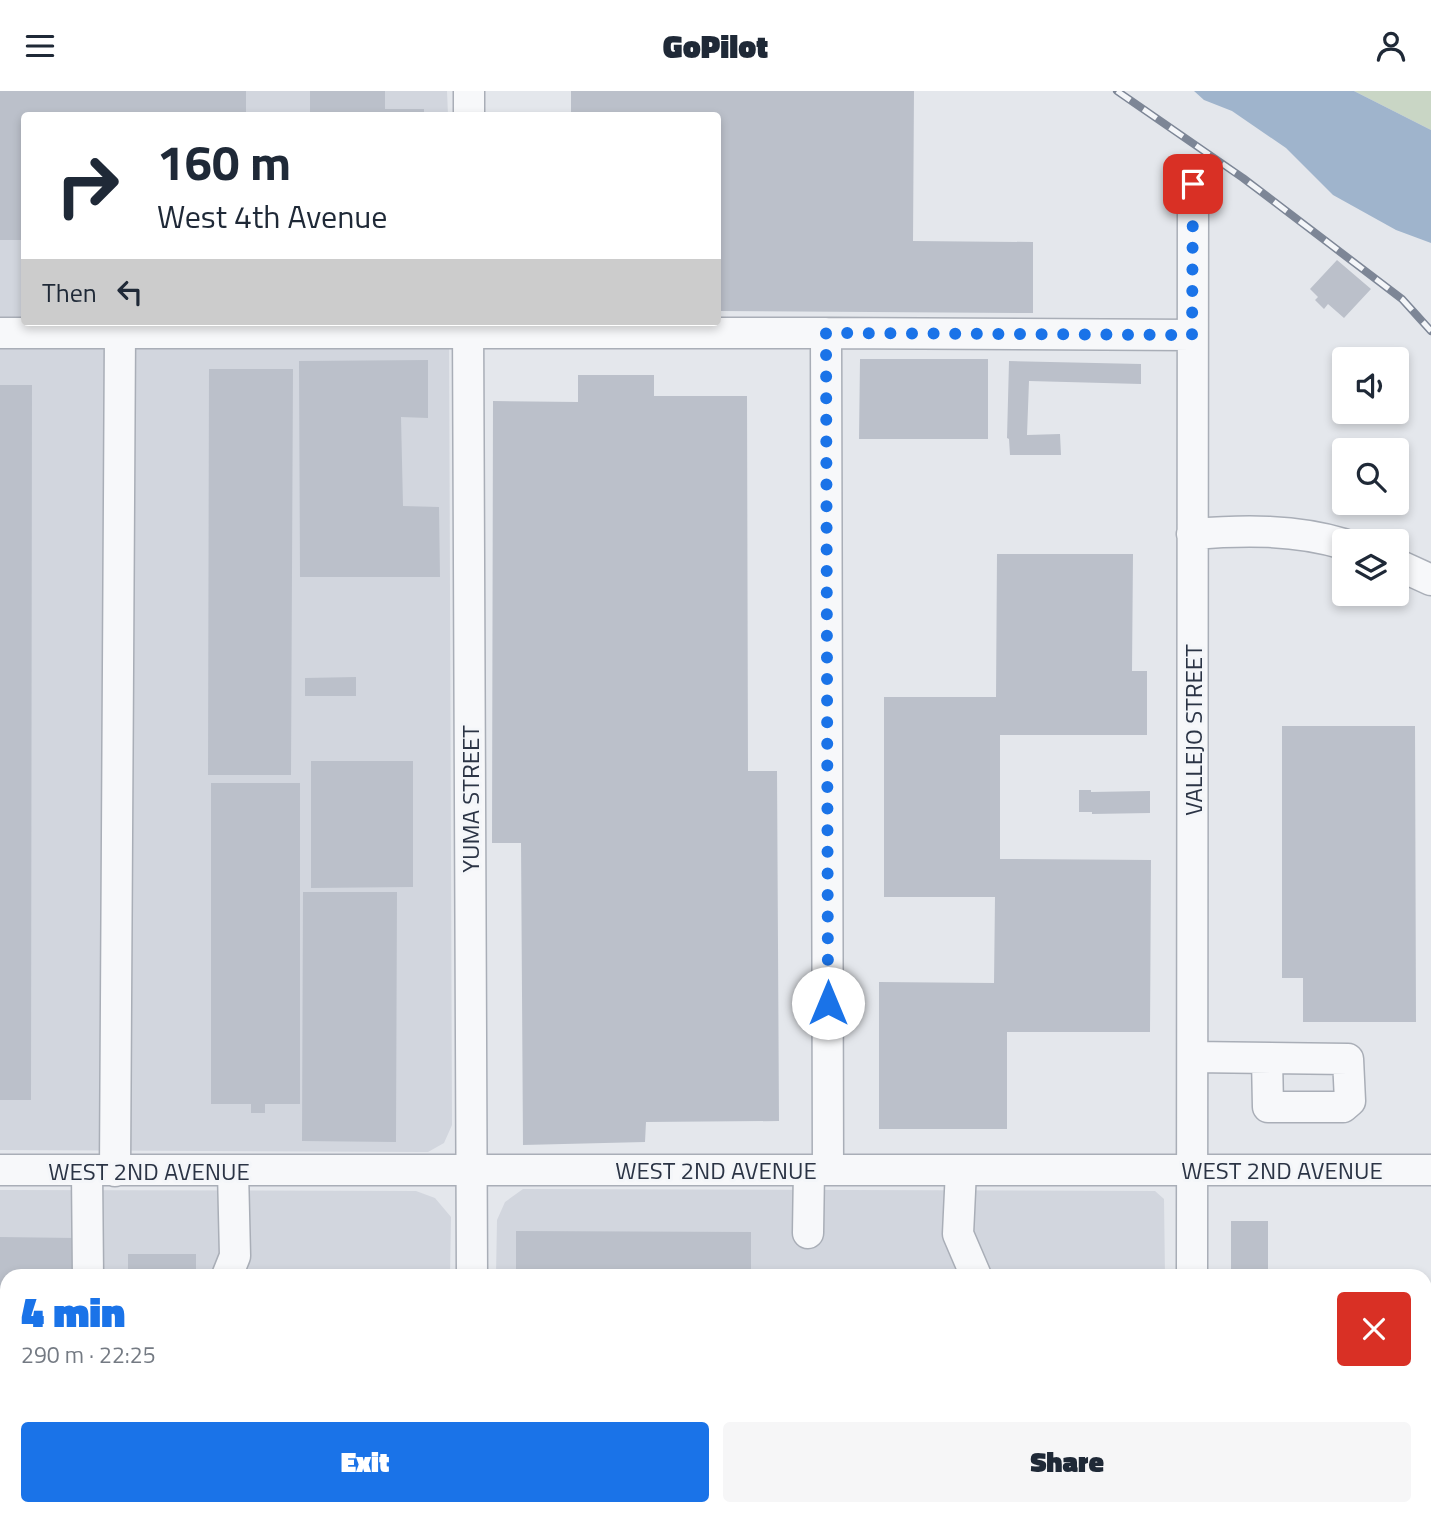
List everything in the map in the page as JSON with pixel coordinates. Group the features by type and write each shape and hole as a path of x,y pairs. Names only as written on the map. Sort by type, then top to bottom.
{"street":[{"path":"468,112 469,91"},
{"name":"VALLEJO STREET","path":"1192,1269 1193,184"},
{"path":"0,333 468,327 1192,335"},
{"name":"YUMA STREET","path":"468,327 472,1269"},
{"path":"89,1269 101,1171 120,333"},
{"path":"808,1233 818,1170 826,333"},
{"path":"1192,534 1233,531 1300,534 1332,541"},
{"path":"1409,570 1431,580"},
{"path":"1193,1057 1267,1058"},
{"name":"WEST 2ND AVENUE","path":"0,1170 1431,1170"},
{"path":"961,1170 958,1234 973,1269"},
{"path":"230,1269 236,1256 233,1171"}],"shaded area":[{"path":"0,91 447,91 448,112 21,112 21,326 449,326 452,1125 444,1143 428,1152 0,1150"},
{"path":"523,1189 1155,1191 1164,1199 1165,1269 496,1269 497,1220 505,1202"},
{"path":"0,1190 416,1191 435,1198 451,1217 450,1269 0,1269"}],"green space":[{"path":"1354,91 1431,91 1431,130"}],"water":[{"path":"1194,91 1354,91 1431,130 1431,243 1396,230 1333,195 1286,148 1232,111 1204,100"}],"building":[{"path":"0,91 246,91 246,112 21,112 21,240 0,240"},
{"path":"310,91 385,91 385,109 424,109 424,112 310,112"},
{"path":"571,91 914,91 913,241 1033,242 1033,313 721,311 721,112 571,112"},
{"path":"1337,260 1371,289 1344,318 1328,304 1324,309 1315,300 1318,297 1310,289"},
{"path":"860,359 988,359 988,439 859,439"},
{"path":"428,360 428,418 401,417 403,506 439,507 440,577 300,577 299,361"},
{"path":"1009,361 1141,364 1141,384 1029,381 1027,435 1060,434 1061,455 1010,455 1007,438"},
{"path":"209,369 293,369 291,775 208,775"},
{"path":"578,375 654,375 654,396 747,396 748,771 777,771 779,1121 646,1122 645,1142 523,1145 521,843 492,843 493,401 578,402"},
{"path":"0,385 32,385 31,1100 0,1100"},
{"path":"997,554 1133,554 1132,671 1147,671 1147,735 1000,735 1000,859 1151,860 1150,1032 1007,1032 1007,1129 879,1129 879,982 994,983 995,897 884,897 884,697 996,697"},
{"path":"356,677 356,696 305,696 305,678"},
{"path":"1282,726 1415,726 1416,1022 1303,1022 1303,978 1282,978"},
{"path":"311,761 413,761 413,887 311,888"},
{"path":"211,783 300,783 300,1104 265,1104 265,1113 251,1113 251,1104 211,1104"},
{"path":"1079,790 1150,791 1150,813 1079,812"},
{"path":"303,892 397,892 396,1142 302,1141"},
{"path":"1231,1221 1268,1221 1268,1269 1231,1269"},
{"path":"516,1231 751,1232 751,1269 516,1269"},
{"path":"0,1237 75,1238 75,1269 0,1269"},
{"path":"128,1254 196,1254 196,1269 128,1269"}],"railway":[{"path":"1117,91 1243,178 1402,299 1431,331"}],"route":[{"path":"828,1003 826,333 1192,335 1193,184"}]}
